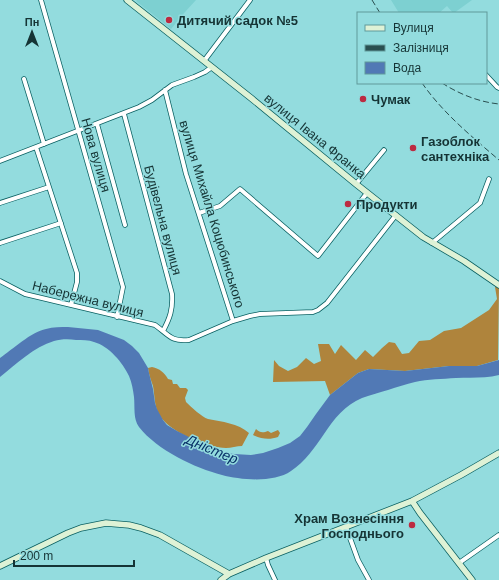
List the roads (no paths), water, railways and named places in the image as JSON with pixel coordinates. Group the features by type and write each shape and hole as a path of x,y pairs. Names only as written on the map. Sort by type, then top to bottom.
{"main road":[{"name":"вулиця Івана Франка","path":"127,0 423,237 499,284"},
{"path":"221,580 229,574 266,558 412,501 499,453"},
{"path":"412,501 472,580"},
{"path":"0,566 81,528 106,524 117,524 129,525 160,535 229,574"}],"street":[{"name":"Нова вулиця","path":"41,0 123,287 116,316"},
{"path":"204,61 250,0"},
{"path":"0,161 78,130 124,114 152,100 172,85 194,77 212,67"},
{"path":"487,76 499,88"},
{"path":"24,79 44,144"},
{"name":"вулиця Михайла Коцюбинського","path":"165,90 186,174 233,321"},
{"name":"Будівельна вулиця","path":"124,114 172,294 170,317 163,331"},
{"path":"97,124 125,225"},
{"path":"36,147 77,273 77,282 72,306"},
{"path":"356,184 384,150"},
{"path":"432,243 480,203 490,179"},
{"path":"0,202 49,187"},
{"path":"198,213 220,206 240,189 318,256 367,193"},
{"path":"233,321 260,314 313,312 318,310 327,303 396,215"},
{"path":"0,243 61,223"},
{"name":"Набережна вулиця","path":"0,282 25,294 155,325 169,337 175,339 189,340 233,321"},
{"path":"346,527 358,560 369,580"},
{"path":"458,563 499,535"},
{"path":"266,558 275,580"}],"water":[{"name":"Дністер","path":"68,327 98,330 124,340 132,346 139,353 148,368 157,409 167,425 220,452 234,454 251,455 263,453 290,443 300,436 330,395 358,373 369,369 405,371 449,366 477,366 499,360 499,375 420,381 362,398 350,404 340,413 309,454 291,471 284,475 267,479 238,478 211,472 189,463 166,450 147,435 137,424 132,384 129,376 115,356 100,344 85,340 65,339 54,341 39,347 0,377 0,358 22,341 40,331 51,328"}],"railway":[{"path":"372,0 379,12"},
{"path":"423,84 448,114 499,160"},
{"path":"444,84 469,97 499,104"}],"place":[{"name":"Дитячий садок №5","path":"169,20"},
{"name":"Чумак","path":"363,99"},
{"name":"Газоблок сантехніка","path":"413,148"},
{"name":"Продукти","path":"348,204"},
{"name":"Храм Вознесіння Господнього","path":"412,525"}]}
